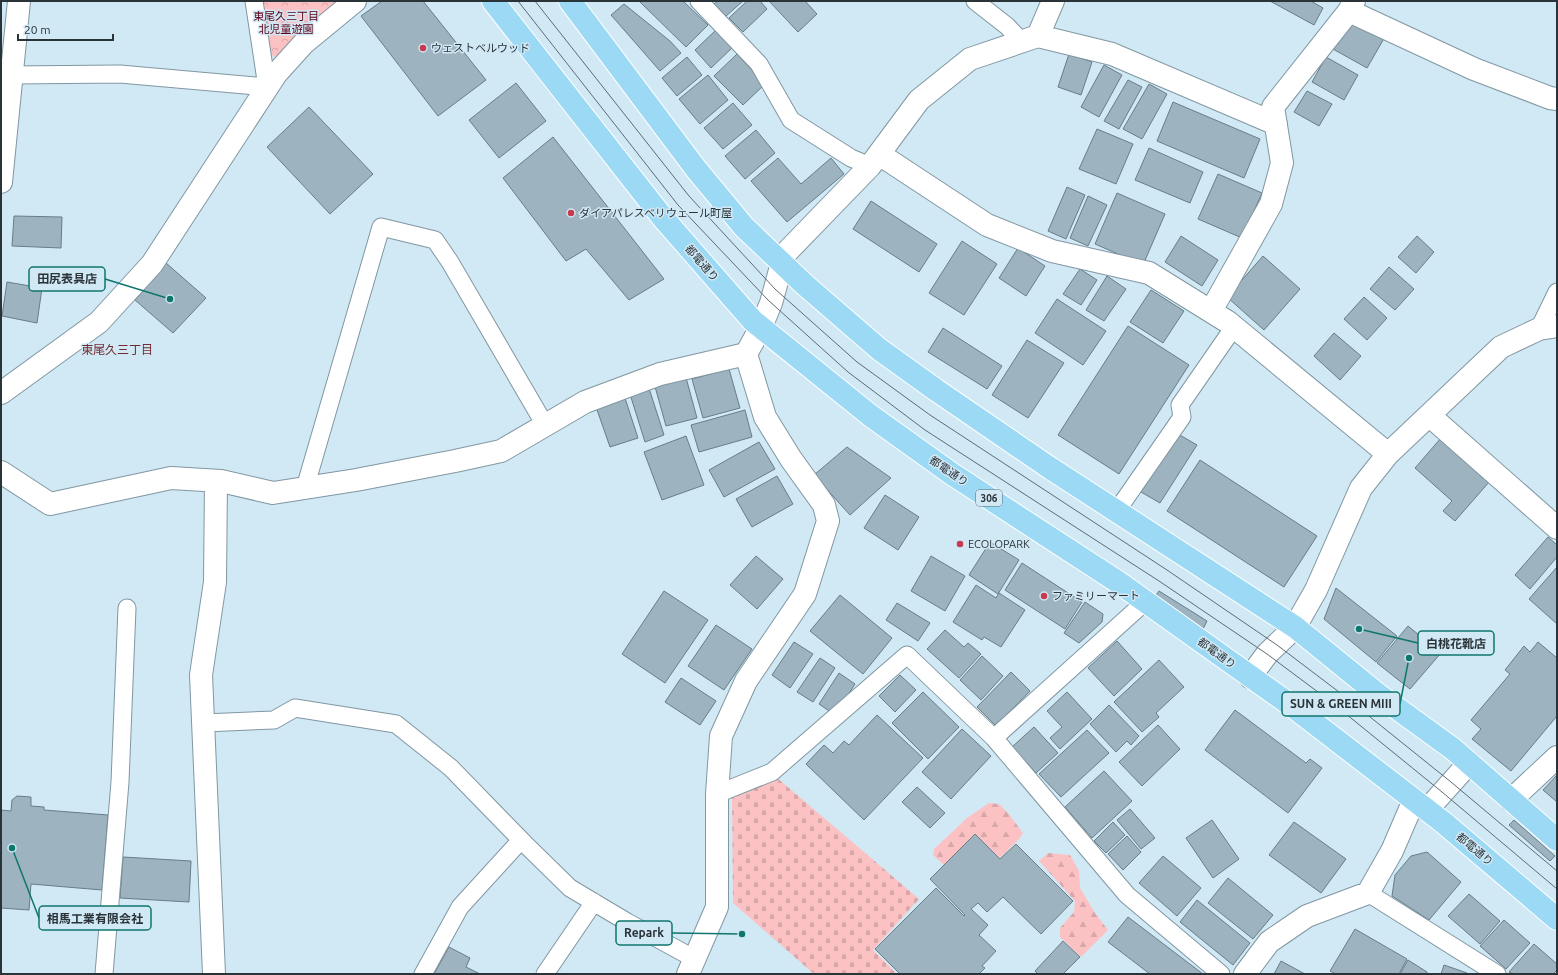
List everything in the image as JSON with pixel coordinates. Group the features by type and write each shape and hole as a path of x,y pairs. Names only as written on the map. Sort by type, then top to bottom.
{"main road":[{"name":"都電通り","path":"493,1 663,218 753,321 871,416 940,465 1146,601 1292,706 1421,805 1557,919"},
{"path":"570,1 696,169 744,227 879,349 936,390 1116,512 1294,627 1380,696 1453,748 1557,840"}],"street":[{"path":"1,182 19,1"},
{"path":"1,393 99,322 152,264 276,74 304,43 355,1"},
{"path":"1030,39 1053,1"},
{"path":"1211,311 1271,204 1282,163 1273,108 1352,6 1474,69 1550,98 1557,99"},
{"path":"691,966 717,907 720,736 746,681 805,594 828,521 824,505 791,459 765,417 746,354 761,327 771,303 781,262 874,160 919,100 970,59 1030,39 1112,54 1276,124"},
{"path":"874,160 987,224 1052,251 1149,273 1234,327 1388,454"},
{"path":"1250,677 1267,654 1294,627 1316,590 1362,488 1388,454 1501,347 1548,328"},
{"path":"1,472 50,504 171,478 216,481 273,493 306,488 455,461 501,451 585,402 660,374 746,354"},
{"path":"1429,415 1557,528"},
{"path":"214,974 201,675 215,582 216,481"},
{"path":"1511,800 1557,757"},
{"path":"1245,974 1269,942 1288,929 1308,916 1368,893 1421,805 1469,763"}],"lane":[{"path":"11,75 120,74 268,87 254,1"},
{"path":"699,1 758,64 791,120 850,158 874,160"},
{"path":"975,1 1007,26 1030,39"},
{"path":"306,488 381,227 435,240 450,262 545,425"},
{"path":"1548,328 1557,292"},
{"path":"1116,512 1182,417 1180,405 1234,327"},
{"path":"994,738 1146,601"},
{"path":"104,974 120,782 127,608"},
{"path":"718,794 772,772 907,655 994,738 1127,895 1221,974"},
{"path":"204,723 274,720 295,708 396,724 451,768 570,888 594,902 691,966"},
{"path":"422,974 460,907 521,840"},
{"path":"1368,893 1498,974"},
{"path":"545,974 594,902"}],"green space":[{"name":"東尾久三丁目 北児童遊園","path":"261,1 342,1 279,59 270,54"},
{"path":"776,777 919,899 873,950 897,974 814,974 733,903 732,793"},
{"path":"989,803 999,804 1008,813 1023,833 1019,839 1000,858 975,834 944,865 933,855 934,849 967,818"},
{"path":"1048,853 1070,855 1079,871 1080,888 1095,913 1108,930 1081,957 1060,937 1060,928 1074,912 1075,901 1039,861"}],"building":[{"name":"ウェストベルウッド","path":"382,1 423,1 486,80 438,116 361,16"},
{"path":"639,1 683,1 708,25 686,47"},
{"path":"718,1 743,1 726,16 714,4"},
{"path":"747,1 760,1 767,9 743,32 729,18"},
{"path":"769,1 805,1 817,14 798,32"},
{"path":"1270,1 1311,1 1323,8 1314,25"},
{"path":"624,4 670,41 681,53 660,71 611,15"},
{"path":"1352,16 1386,35 1367,68 1333,49"},
{"path":"716,30 733,47 711,68 695,50"},
{"path":"737,54 765,84 743,105 714,76"},
{"path":"1069,54 1092,62 1081,95 1058,87"},
{"path":"687,57 702,75 677,96 662,78"},
{"path":"1326,57 1358,75 1344,100 1312,82"},
{"path":"1104,65 1122,75 1099,117 1081,107"},
{"path":"708,75 728,100 700,124 679,99"},
{"path":"1128,80 1142,87 1119,129 1104,121"},
{"path":"516,83 546,121 499,158 469,120"},
{"path":"1149,84 1167,94 1142,139 1123,129"},
{"path":"1307,91 1332,104 1319,126 1294,112"},
{"path":"1173,102 1260,139 1244,178 1157,141"},
{"path":"733,103 752,125 723,149 704,128"},
{"path":"309,107 373,174 330,214 267,147"},
{"path":"1097,129 1133,144 1116,184 1079,169"},
{"path":"756,130 775,153 745,179 725,156"},
{"name":"ダイアパレスベリウェール町屋","path":"553,137 664,279 629,300 586,249 566,261 503,178"},
{"path":"1149,148 1203,172 1190,203 1135,180"},
{"path":"778,158 801,184 831,158 844,174 787,222 751,181"},
{"path":"1218,174 1262,193 1242,238 1198,219"},
{"path":"1067,187 1085,195 1066,239 1048,231"},
{"path":"1117,193 1165,214 1143,265 1095,244"},
{"path":"1088,196 1107,205 1088,246 1070,238"},
{"path":"871,201 937,244 919,272 853,229"},
{"path":"14,216 62,217 61,248 12,246"},
{"path":"1181,236 1218,260 1202,286 1165,262"},
{"path":"1417,236 1434,252 1416,273 1398,257"},
{"path":"962,241 997,264 964,315 929,293"},
{"path":"1018,248 1045,266 1026,296 999,278"},
{"path":"1263,256 1300,289 1264,330 1227,297"},
{"path":"166,263 206,298 173,333 135,300"},
{"path":"1389,267 1414,289 1395,310 1370,289"},
{"path":"1080,269 1097,280 1081,305 1063,294"},
{"path":"1107,276 1126,289 1104,321 1086,310"},
{"path":"7,282 42,288 37,323 2,316"},
{"path":"1151,290 1184,311 1163,343 1130,322"},
{"path":"1364,297 1387,318 1367,340 1344,319"},
{"path":"1057,299 1106,331 1083,365 1035,333"},
{"path":"1128,326 1189,365 1119,474 1058,435"},
{"path":"943,328 1002,366 987,389 928,352"},
{"path":"1334,333 1361,356 1340,380 1314,356"},
{"path":"1027,340 1064,363 1028,418 992,395"},
{"path":"729,369 740,408 703,418 692,379"},
{"path":"685,374 697,418 666,426 654,383"},
{"path":"648,385 664,435 645,442 629,391"},
{"path":"624,395 638,438 610,447 595,404"},
{"path":"745,410 752,437 699,452 691,425"},
{"path":"1178,434 1197,445 1160,503 1141,492"},
{"path":"686,436 704,485 662,500 644,452"},
{"path":"1441,438 1490,481 1455,521 1443,511 1452,501 1415,468"},
{"path":"759,442 775,469 724,497 709,470"},
{"path":"847,447 891,478 850,515 814,475"},
{"path":"1200,460 1317,536 1284,587 1167,511"},
{"path":"777,476 793,504 752,527 736,499"},
{"path":"885,495 919,517 898,550 864,528"},
{"path":"1548,537 1557,545 1557,557 1530,589 1515,575"},
{"path":"990,542 1019,560 998,594 969,575"},
{"path":"756,556 783,579 757,609 730,585"},
{"path":"931,556 965,576 945,611 911,591"},
{"path":"1022,563 1082,602 1065,629 1005,590"},
{"path":"1557,567 1557,624 1529,599"},
{"path":"976,585 996,598 999,593 1025,610 1001,647 984,637 982,640 953,622"},
{"path":"1336,588 1397,636 1376,662 1324,619"},
{"path":"664,591 708,620 665,683 622,654"},
{"path":"1159,591 1207,621 1203,629 1155,597"},
{"path":"840,595 892,638 863,674 810,631"},
{"path":"1085,602 1103,614 1102,622 1079,643 1064,633"},
{"path":"897,603 930,623 918,641 886,620"},
{"path":"716,625 752,649 724,690 688,666"},
{"path":"1408,626 1441,653 1410,689 1377,663"},
{"path":"945,630 964,647 968,643 981,654 959,678 927,649"},
{"path":"1117,641 1142,669 1114,696 1088,668"},
{"path":"794,642 813,654 790,688 772,675"},
{"path":"1538,642 1557,658 1557,716 1511,771 1472,739 1481,729 1471,720 1510,674 1505,670 1524,646 1530,652"},
{"path":"982,656 1003,676 981,700 960,680"},
{"path":"820,658 835,668 813,702 797,692"},
{"path":"1159,660 1184,687 1156,713 1159,717 1142,732 1114,702"},
{"path":"1011,672 1030,691 996,726 977,707"},
{"path":"839,673 855,684 835,715 819,704"},
{"path":"900,675 916,690 895,712 879,696"},
{"path":"681,678 716,701 700,725 665,702"},
{"path":"923,692 959,727 928,759 892,723"},
{"path":"1067,692 1092,719 1060,749 1050,738 1062,727 1047,711"},
{"path":"1109,705 1139,736 1131,745 1127,741 1116,752 1090,724"},
{"path":"1235,710 1306,763 1310,759 1322,768 1288,813 1205,750"},
{"path":"877,715 923,758 864,820 806,764 824,745 833,753 844,741 849,745"},
{"path":"1158,725 1180,749 1142,786 1119,762"},
{"path":"1034,727 1058,753 1036,773 1012,747"},
{"path":"962,729 991,756 951,799 922,772"},
{"path":"1087,730 1109,753 1061,797 1039,774"},
{"path":"1104,771 1132,801 1092,838 1065,807"},
{"path":"1557,775 1557,802 1543,790"},
{"path":"917,787 945,813 930,828 902,802"},
{"path":"17,796 31,797 31,806 44,807 44,810 108,815 102,890 31,884 29,910 1,908 1,810 11,811 12,800"},
{"path":"1130,809 1155,838 1141,849 1117,820"},
{"path":"1212,820 1239,859 1213,878 1186,838"},
{"path":"1514,820 1555,856 1550,861 1509,825"},
{"path":"1113,822 1125,835 1106,853 1094,841"},
{"path":"1294,822 1346,859 1321,893 1269,855"},
{"path":"975,834 1000,859 1016,844 1073,901 1041,934 1003,897 987,912 978,903 971,909 988,925 979,935 996,951 982,966 985,968 979,974 900,974 875,949 936,888 964,916 965,915 930,879"},
{"path":"1127,836 1141,852 1123,870 1108,854"},
{"path":"1427,852 1461,882 1429,920 1392,896 1395,875 1411,856"},
{"path":"1163,856 1201,888 1177,916 1139,883"},
{"path":"123,857 191,861 189,902 120,898"},
{"path":"1228,878 1273,915 1253,939 1208,903"},
{"path":"1469,894 1500,921 1480,944 1448,916"},
{"path":"1197,900 1250,943 1233,965 1180,922"},
{"path":"1128,917 1203,974 1150,974 1108,942"},
{"path":"1504,920 1530,943 1506,969 1480,946"},
{"path":"1355,929 1407,959 1399,974 1336,974 1330,971"},
{"path":"1063,941 1080,957 1063,974 1038,974 1035,971"},
{"path":"1534,944 1557,964 1557,970 1553,974 1513,974 1509,972"},
{"path":"449,947 470,958 466,967 480,974 434,974"},
{"path":"1408,960 1427,972 1427,974 1400,974"},
{"path":"1281,961 1305,974 1274,974"},
{"path":"1444,965 1467,973 1467,974 1441,974"}],"tram line":[{"path":"518,1 678,205 768,300 848,372 925,430 1159,581 1267,654 1330,701 1442,792 1557,889"},
{"path":"535,1 689,196 775,289 857,362 930,415 1167,570 1277,645 1339,692 1451,782 1557,871"}],"place":[{"name":"ウェストベルウッド","path":"423,48"},
{"name":"ダイアパレスベリウェール町屋","path":"571,213"},
{"name":"田尻表具店","path":"170,299"},
{"name":"ECOLOPARK","path":"960,544"},
{"name":"ファミリーマート","path":"1044,596"},
{"name":"白桃花靴店","path":"1359,629"},
{"name":"SUN & GREEN MIII","path":"1409,658"},
{"name":"相馬工業有限会社","path":"12,848"},
{"name":"Repark","path":"742,934"}],"district":[{"name":"東尾久三丁目","path":"117,349"}]}
